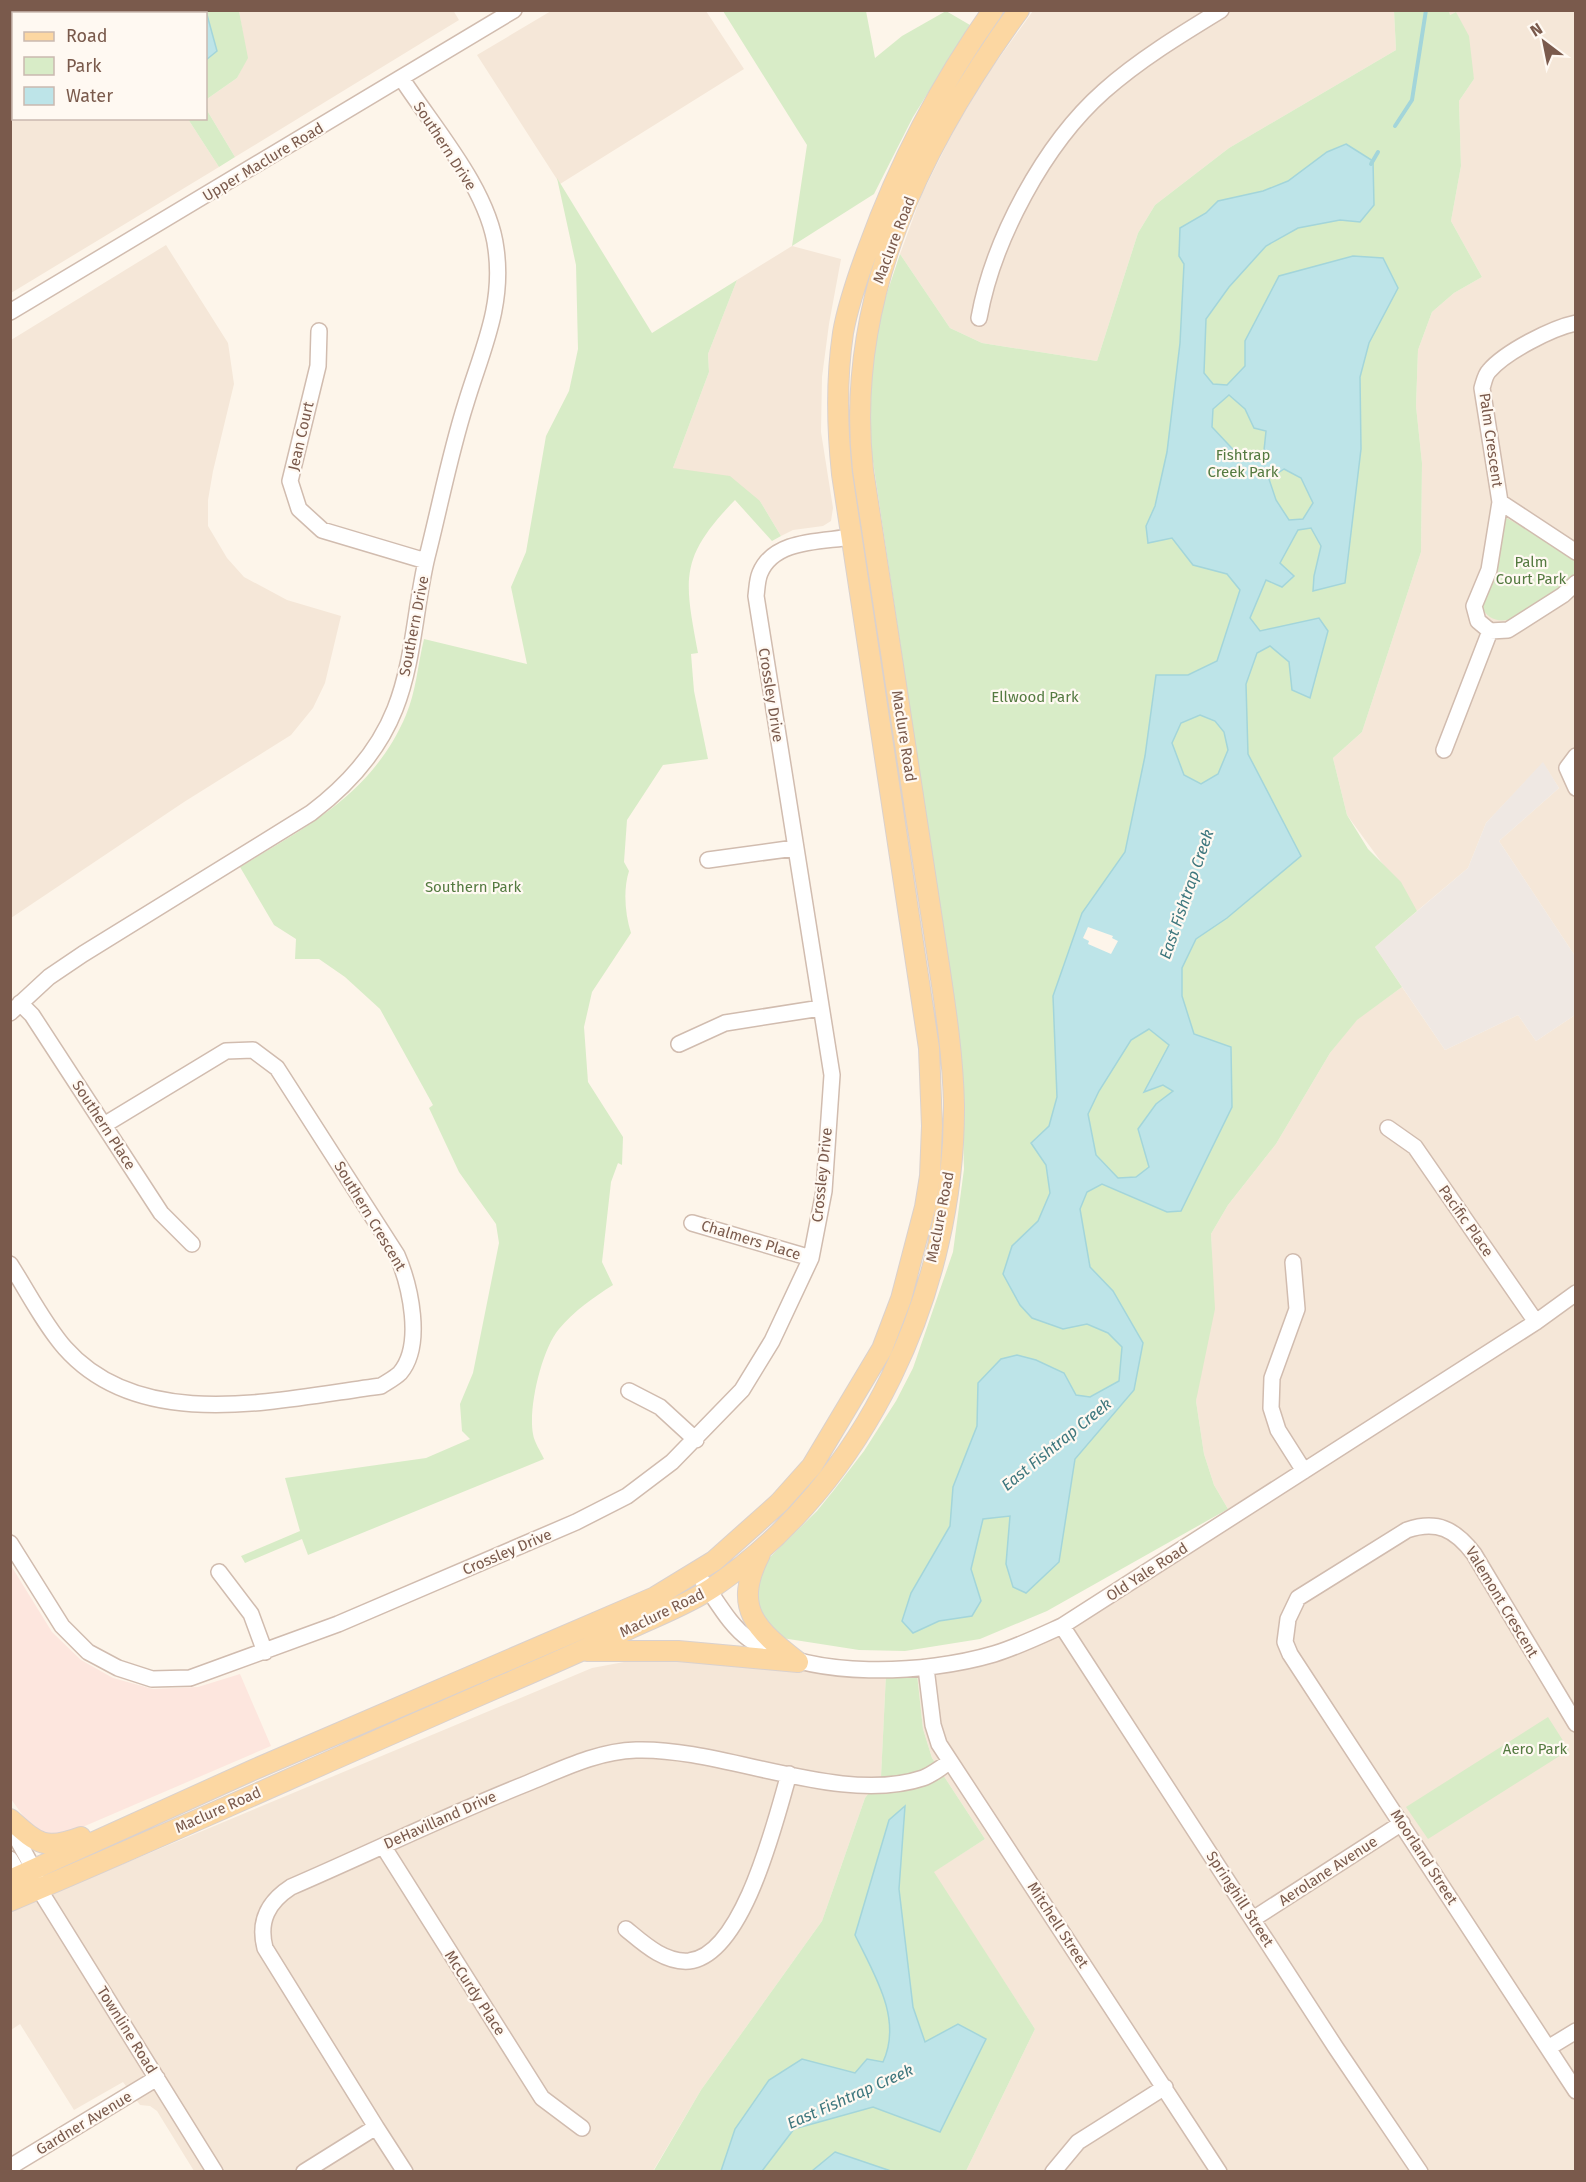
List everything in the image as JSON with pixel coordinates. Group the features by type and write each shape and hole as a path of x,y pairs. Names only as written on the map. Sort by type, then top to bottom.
{"main road":[{"name":"Maclure Road","path":"19,1871 118,1832 655,1597 696,1573 779,1503 812,1466 835,1432 882,1349 901,1299 918,1242 930,1176 933,1105 929,1048 851,537 837,430 838,399 844,330 856,282 885,205 923,122 960,57 993,10"},
{"name":"Maclure Road","path":"10,1901 578,1652 709,1590 761,1552 807,1505 854,1442 880,1401 902,1355 920,1305 945,1209 954,1105 949,1041 920,830 887,629 858,427 859,392 866,333 876,287 915,186 945,124 977,69 1018,10"},
{"path":"851,537 864,549 873,610 887,629"},
{"path":"761,1552 748,1578 747,1605 760,1631 798,1662"},
{"path":"578,1652 678,1651 798,1662"},
{"path":"10,1819 27,1837 46,1844 65,1843 100,1830 118,1832"}],"street":[{"name":"Upper Maclure Road","path":"10,312 514,10"},
{"path":"979,318 985,284 1012,220 1051,151 1072,123 1103,92 1152,54 1221,10"},
{"name":"Southern Drive","path":"15,1008 50,977 83,954 300,819 340,791 370,756 395,710 402,687 426,561 465,404 493,324 497,285 496,248 486,212 464,171 402,79"},
{"name":"Palm Crescent","path":"1490,631 1478,621 1473,606 1489,570 1500,502 1482,388 1487,373 1499,361 1550,332 1575,323"},
{"name":"Jean Court","path":"319,331 318,366 290,481 299,509 322,530 426,561"},
{"name":"Palm Crescent","path":"1500,502 1575,552"},
{"name":"Crossley Drive","path":"10,1543 62,1626 88,1652 118,1668 152,1679 190,1678 338,1624 576,1522 627,1496 672,1462 696,1440 741,1390 795,1297 811,1258 824,1191 832,1075 756,596 760,573 770,558 791,546 851,537"},
{"path":"1444,750 1490,631 1508,630 1563,595 1575,583"},
{"path":"1575,756 1567,768 1575,788"},
{"path":"708,860 795,848"},
{"name":"Southern Place","path":"15,1008 32,1015 160,1214 192,1244"},
{"path":"679,1044 724,1023 820,1008"},
{"name":"Southern Crescent","path":"10,1264 71,1354 106,1383 146,1399 231,1406 381,1386 400,1372 412,1347 410,1296 406,1275 397,1255 277,1068 253,1050 226,1052 104,1125"},
{"name":"Pacific Place","path":"1388,1128 1415,1147 1536,1322"},
{"name":"Chalmers Place","path":"692,1223 811,1258"},
{"path":"1293,1262 1297,1309 1272,1378 1271,1408 1278,1430 1304,1471"},
{"name":"Old Yale Road","path":"696,1573 735,1626 749,1639 798,1662 834,1667 926,1668 994,1654 1062,1626 1536,1322 1575,1293"},
{"path":"629,1391 660,1407 696,1440"},
{"name":"Valemont Crescent","path":"1288,1619 1298,1598 1309,1589 1407,1530 1428,1525 1450,1529 1474,1554 1575,1724"},
{"path":"219,1572 250,1614 265,1652"},
{"name":"Moorland Street","path":"1288,1619 1285,1642 1290,1654 1575,2091"},
{"name":"Springhill Street","path":"1062,1626 1336,2048 1420,2172"},
{"name":"Mitchell Street","path":"926,1668 933,1725 939,1744 1219,2172"},
{"name":"DeHavilland Drive","path":"405,2172 270,1957 262,1936 265,1916 278,1896 456,1811 579,1762 607,1754 635,1750 678,1754 789,1774 879,1785 924,1778 950,1762"},
{"path":"626,1929 649,1948 673,1960 690,1961 705,1955 721,1941 737,1919 759,1872 789,1774"},
{"name":"Aerolane Avenue","path":"1253,1919 1402,1823"},
{"name":"Townline Road","path":"10,1826 19,1871 39,1889 215,2172"},
{"name":"McCurdy Place","path":"383,1846 390,1862 542,2098 582,2128"},
{"path":"1548,2048 1575,2031"},
{"name":"Gardner Avenue","path":"10,2167 157,2078"},
{"path":"1053,2172 1077,2142 1165,2087"},
{"path":"304,2172 376,2127"}],"shaded area":[{"path":"453,10 459,20 235,157 208,112 207,99 237,78 247,58 239,11"},
{"path":"551,11 706,11 744,69 560,184 477,55"},
{"path":"1033,11 1394,11 1396,50 1229,148 1155,205 1138,233 1097,361 982,343 950,328 900,254 922,194 954,130 986,76"},
{"path":"1449,11 1575,11 1575,956 1499,841 1559,788 1543,763 1486,823 1468,868 1417,911 1347,815 1333,758 1362,732 1421,552 1422,463 1416,406 1418,350 1432,312 1454,293 1482,277 1451,221 1461,166 1459,101 1474,79 1456,12 1450,15"},
{"path":"10,35 12,36 12,120 189,120 219,167 11,293"},
{"path":"166,245 228,343 234,384 213,471 208,500 208,526 227,558 244,577 287,600 341,616 325,683 313,708 291,735 184,802 11,918 11,340"},
{"path":"792,246 841,259 822,377 821,432 833,508 831,521 823,526 793,530 781,536 760,501 673,468 709,372 708,354 737,280"},
{"path":"1543,762 1559,788 1499,841 1575,956 1575,1015 1536,1041 1518,1015 1445,1050 1375,947 1468,868 1486,823"},
{"path":"1402,987 1445,1050 1518,1015 1536,1041 1575,1015 1575,1286 1527,1321 1228,1509 1214,1485 1204,1454 1196,1401 1212,1265 1211,1234 1228,1205 1276,1144 1330,1053 1356,1020"},
{"path":"1575,1297 1575,2171 966,2171 1035,2029 933,1872 985,1839 932,1758 923,1729 917,1674 994,1661"},
{"path":"10,1564 52,1632 81,1660 113,1678 153,1689 198,1687 240,1674 271,1746 64,1835 52,1836 31,1827 11,1799"},
{"path":"624,1662 743,1662 886,1674 881,1778 865,1798 822,1921 701,2090 653,2171 194,2171 157,2111 150,2106 140,2105 123,2082 74,2110 20,2024 11,2030 11,1911 592,1668"}],"green space":[{"path":"10,11 239,11 248,58 237,78 207,99 207,12 12,12 11,35"},
{"path":"723,11 866,11 875,58 902,36 946,11 970,25 913,117 874,194 792,246 807,145"},
{"name":"Fishtrap Creek Park","path":"1394,11 1449,11 1450,15 1456,12 1469,36 1474,79 1459,101 1461,166 1451,221 1482,277 1454,293 1432,312 1418,350 1416,406 1422,463 1421,552 1362,732 1333,758 1347,815 1368,849 1401,882 1417,911 1375,947 1402,987 1357,1020 1330,1053 1276,1144 1228,1205 1211,1234 1215,1309 1196,1401 1204,1454 1214,1485 1228,1509 1047,1611 980,1639 905,1651 859,1650 782,1638 764,1622 757,1600 756,1583 767,1560 817,1511 864,1451 896,1401 913,1368 953,1252 964,1169 960,1043 869,435 868,394 879,317 900,254 950,328 982,343 1097,361 1138,233 1155,205 1229,148 1396,50"},
{"path":"207,99 208,112 235,157 219,167 189,120 207,120"},
{"name":"Southern Park","path":"557,178 652,333 737,280 708,354 709,372 673,468 730,476 760,501 781,536 772,541 735,500 717,520 695,554 690,570 689,587 698,653 691,654 694,691 708,759 663,765 627,820 624,862 629,871 625,902 631,933 592,992 584,1027 588,1082 623,1137 622,1165 618,1163 611,1182 602,1262 613,1285 571,1316 559,1329 547,1350 538,1379 532,1423 536,1444 544,1459 308,1555 302,1539 245,1563 241,1556 300,1531 285,1478 426,1458 470,1439 462,1431 460,1404 473,1373 499,1243 496,1224 459,1172 429,1108 433,1105 380,1009 345,977 319,959 295,959 296,939 274,925 240,867 290,837 336,805 376,766 406,715 415,687 424,639 527,664 511,587 526,552 546,436 569,391 578,349 576,265"},
{"name":"Palm Court Park","path":"1505,517 1575,558 1574,578 1554,596 1526,614 1500,620 1489,616 1481,605 1496,573"},
{"path":"886,1674 917,1674 923,1729 932,1758 985,1839 934,1872 1035,2029 966,2171 653,2172 701,2090 822,1921 865,1798 881,1777"},
{"name":"Aero Park","path":"1548,1717 1569,1750 1428,1839 1406,1807"}],"water":[{"path":"50,11 206,12 53,12"},
{"path":"207,15 217,51 207,59"},
{"path":"1346,144 1373,161 1374,205 1360,222 1340,220 1298,228 1266,246 1229,287 1206,319 1204,373 1213,384 1227,385 1245,366 1245,341 1279,276 1353,256 1383,258 1398,288 1369,343 1360,377 1361,449 1345,583 1313,591 1321,546 1311,528 1298,530 1280,563 1294,576 1282,587 1266,580 1250,618 1260,631 1319,618 1328,631 1310,698 1292,690 1289,662 1270,646 1257,653 1246,684 1248,754 1301,856 1227,918 1196,939 1182,968 1182,996 1194,1034 1231,1047 1232,1107 1181,1211 1167,1212 1102,1184 1087,1192 1080,1209 1090,1267 1113,1291 1143,1343 1134,1390 1075,1459 1059,1562 1026,1593 1013,1587 1006,1564 1010,1516 983,1519 971,1569 981,1601 972,1616 939,1621 913,1633 902,1621 911,1593 950,1526 953,1487 977,1426 978,1383 1001,1359 1017,1355 1036,1360 1064,1373 1076,1395 1090,1397 1119,1381 1122,1347 1108,1333 1087,1324 1063,1329 1032,1318 1020,1305 1003,1274 1012,1246 1038,1221 1050,1193 1046,1165 1031,1143 1049,1126 1057,1097 1053,996 1082,913 1125,852 1145,756 1156,675 1188,675 1217,661 1240,590 1227,574 1193,565 1172,538 1148,543 1146,526 1155,506 1167,452 1180,343 1184,264 1179,256 1180,228 1206,213 1218,201 1263,191 1288,181 1327,152","holes":["1229,395 1245,409 1254,428 1266,431 1263,460 1242,459 1212,427 1213,409","1284,469 1301,478 1313,503 1303,519 1289,520 1276,500 1269,479","1200,715 1215,721 1224,732 1228,750 1218,774 1201,784 1184,775 1172,743 1181,723","1149,1029 1169,1045 1144,1092 1163,1085 1173,1091 1156,1104 1138,1129 1149,1167 1136,1177 1118,1178 1096,1155 1088,1114 1099,1091 1131,1040"]},
{"path":"905,1806 899,1889 913,2007 925,2042 958,2024 986,2039 940,2132 873,2107 794,2129 762,2171 721,2171 735,2129 769,2080 802,2059 855,2073 867,2059 883,2062 890,2030 888,2013 884,1997 855,1935 889,1820"},
{"path":"835,2152 891,2171 812,2171"}],"pier":[{"path":"1088,927 1113,936 1112,938 1118,941 1111,954 1088,944 1089,941 1083,938"}],"waterway":[{"name":"East Fishtrap Creek","path":"1395,126 1412,100 1426,10"},
{"name":"East Fishtrap Creek","path":"1371,164 1378,152"}],"park label":[{"name":"Ellwood Park","path":"1035,697"}]}
